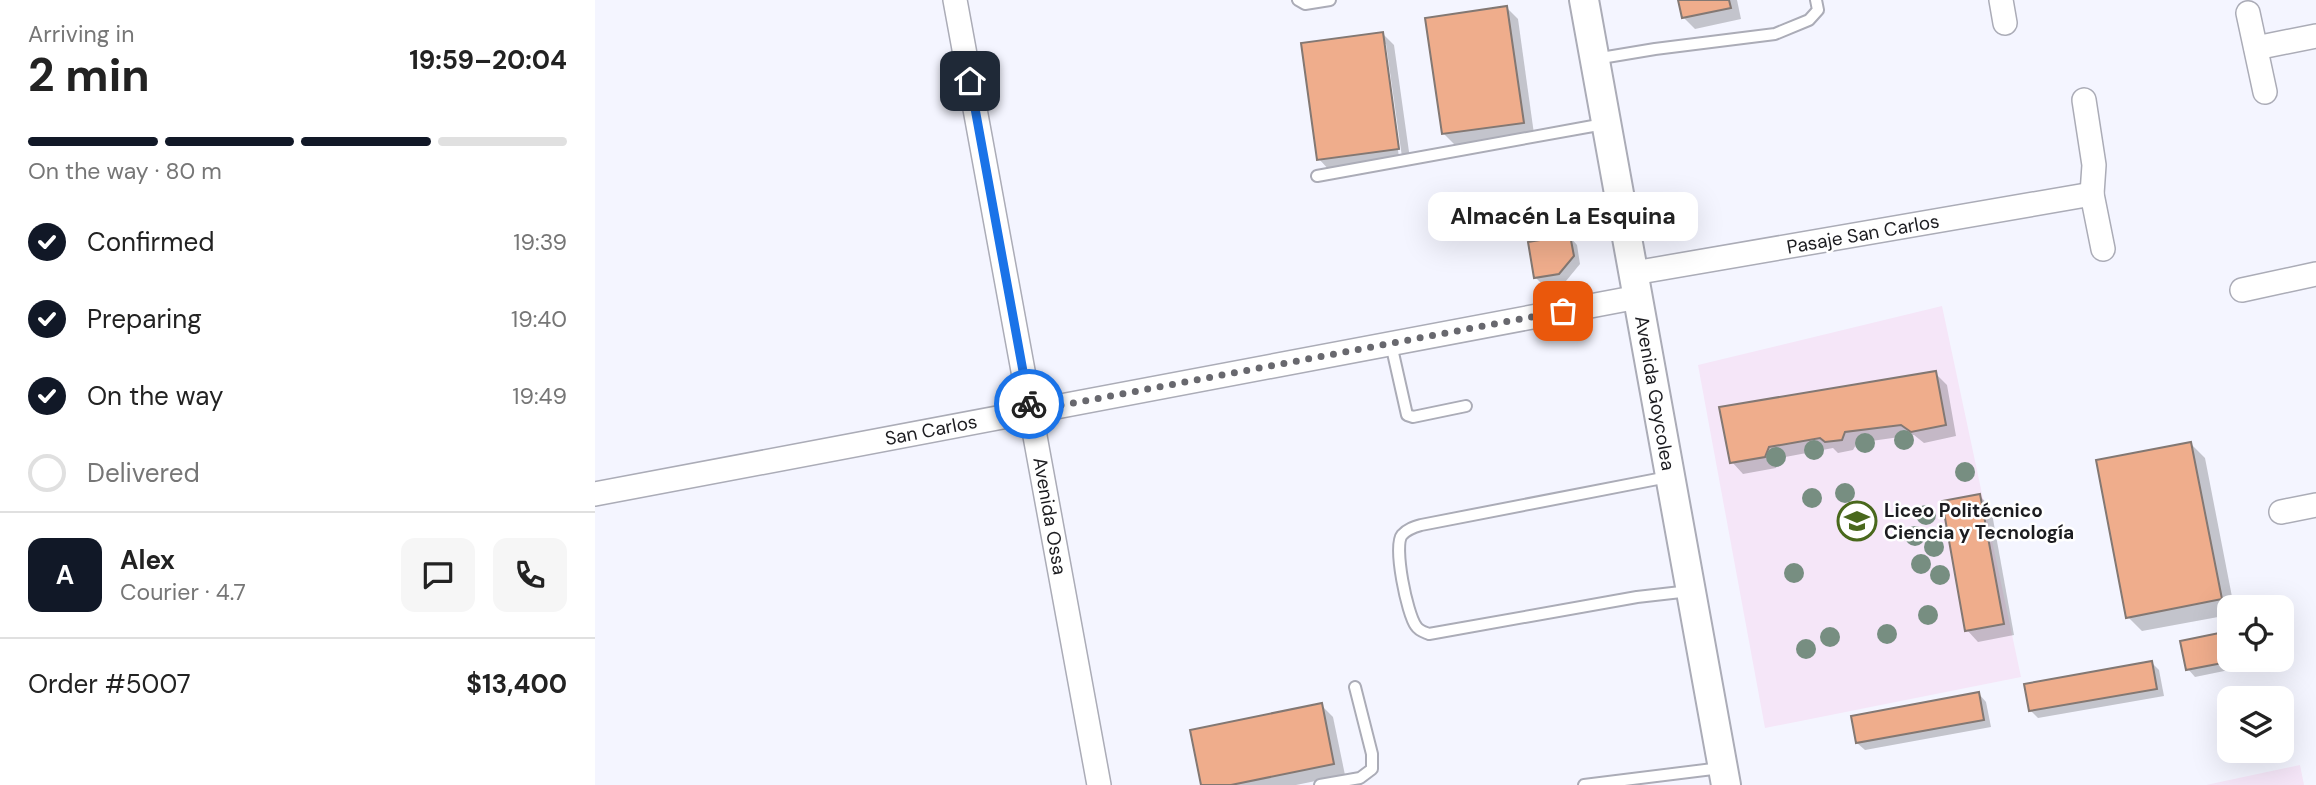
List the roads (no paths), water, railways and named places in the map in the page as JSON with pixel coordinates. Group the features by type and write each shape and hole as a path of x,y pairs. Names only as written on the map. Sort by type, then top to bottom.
{"street":[{"name":"Avenida Ossa","path":"955,0 1098,785"},
{"name":"Avenida Goycolea","path":"1584,0 1725,776"},
{"path":"2001,0 2005,23"},
{"path":"2248,13 2265,92"},
{"path":"2256,48 2316,37"},
{"path":"2084,100 2094,165 2092,194 2103,249"},
{"name":"Pasaje San Carlos","path":"1636,285 2092,194"},
{"path":"2242,290 2316,274"},
{"name":"San Carlos","path":"595,494 1391,344 1636,285"},
{"path":"2281,512 2316,505"}],"lane":[{"path":"1298,0 1305,4 1329,0"},
{"path":"1595,59 1775,34 1809,20 1818,10 1816,0"},
{"path":"1317,176 1607,123"},
{"path":"1391,344 1407,415 1413,417 1466,406"},
{"path":"1671,477 1421,525 1402,535 1398,544 1399,556 1411,616 1421,631 1429,634 1691,590"},
{"path":"1320,785 1360,778 1371,769 1372,754 1355,687"},
{"path":"1584,785 1725,776"}],"place":[{"name":"Almacén La Esquina","path":"1563,311"},
{"name":"Liceo Politécnico Ciencia y Tecnología","path":"1857,521"}]}
